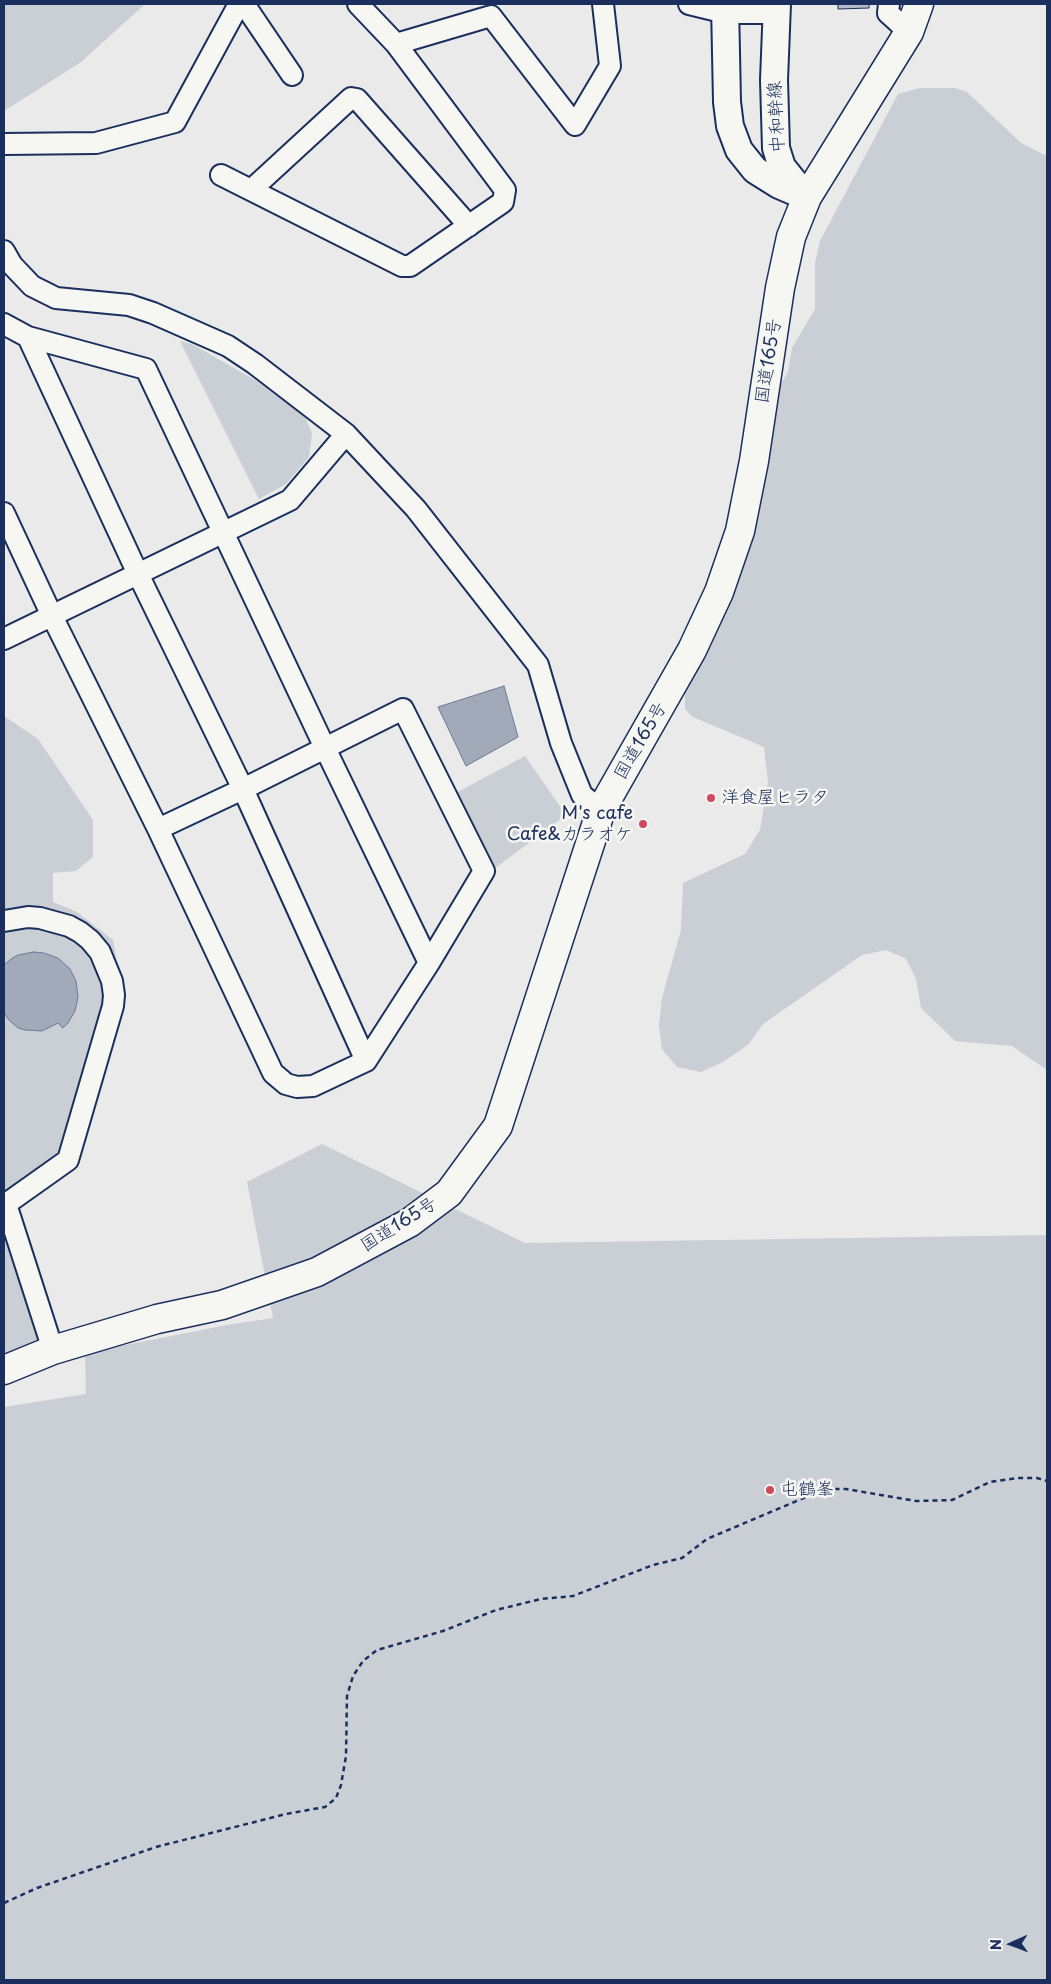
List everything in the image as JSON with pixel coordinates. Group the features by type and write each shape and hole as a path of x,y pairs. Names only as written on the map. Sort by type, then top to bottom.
{"highway":[{"name":"国道165号","path":"4,1370 53,1350 156,1319 222,1305 317,1272 409,1223 449,1193 498,1126 601,810 692,650 719,592 740,531 754,461 780,288 791,237 807,197 909,32 919,4"}],"main road":[{"name":"中和幹線","path":"725,8 727,102 730,126 739,150 755,170 779,185 807,197"},
{"name":"中和幹線","path":"777,9 774,80 776,148 782,167 807,197"}],"street":[{"path":"4,144 96,143 175,122 239,4"},
{"path":"244,4 292,75"},
{"path":"221,175 402,266 410,266 503,202 505,190 396,44 358,4"},
{"path":"396,44 491,16 575,125 610,66 603,4"},
{"path":"689,4 725,8 777,9"},
{"path":"889,4 888,14 909,32"},
{"path":"251,190 351,98 357,99 469,226"},
{"path":"4,250 12,266 32,286 56,298 129,305 153,313 228,346 255,364 346,434 416,509 538,664 561,743 582,795 601,810"},
{"path":"4,324 28,337 146,368 222,532 429,963"},
{"path":"28,337 138,574 243,789 366,1061"},
{"path":"4,639 290,500 346,434"},
{"path":"4,513 52,616 158,829 273,1073 286,1084 298,1087 313,1086 366,1061 429,963 484,871 402,709 243,789 158,829"},
{"path":"4,921 28,917 40,918 69,926 80,932 100,952 112,980 114,995 113,1006 68,1160 5,1204 53,1350"}],"path":[{"path":"4,1904 37,1888 156,1847 286,1814 325,1807 336,1798 341,1785 346,1756 347,1696 353,1676 363,1661 377,1650 443,1631 496,1610 541,1599 573,1596 653,1565 682,1558 707,1539 825,1489 846,1488 916,1501 952,1500 990,1482 1017,1478 1037,1478 1047,1481"}],"shaded area":[{"path":"4,4 145,4 81,62 4,111"},
{"path":"920,88 955,88 967,92 1021,143 1047,156 1047,1070 1012,1046 955,1041 921,1008 916,979 906,959 886,950 862,955 763,1024 749,1044 723,1062 701,1072 677,1067 662,1049 659,1025 662,998 681,930 683,883 745,854 760,830 768,783 764,747 693,717 685,709 685,685 776,392 788,372 792,348 815,309 815,263 820,241 898,94"},
{"path":"180,341 192,344 255,380 305,417 312,433 309,457 286,484 259,499"},
{"path":"4,716 38,739 93,820 93,857 76,871 53,873 53,902 77,912 113,940 122,989 117,1029 78,1160 15,1207 59,1337 4,1359"},
{"path":"525,756 566,815 490,872 452,795"},
{"path":"322,1144 525,1243 1047,1235 1047,1980 4,1980 4,1407 86,1394 85,1353 227,1325 273,1318 247,1182"}],"water":[{"path":"504,686 518,737 466,766 438,707"},
{"path":"34,952 58,958 70,969 76,981 78,997 75,1011 63,1028 58,1023 42,1031 25,1030 18,1028 4,1013 4,965 18,955"}],"building":[{"path":"838,4 869,4 869,8 838,9"}],"place":[{"name":"洋食屋ヒラタ","path":"711,798"},
{"name":"M's cafe Cafe&カラオケ","path":"643,824"},
{"name":"屯鶴峯","path":"770,1490"}]}
